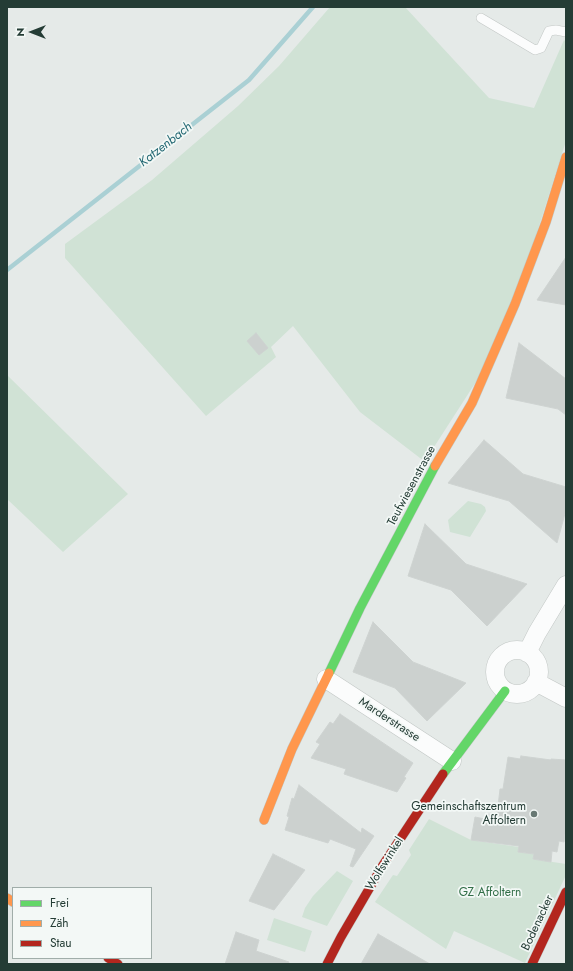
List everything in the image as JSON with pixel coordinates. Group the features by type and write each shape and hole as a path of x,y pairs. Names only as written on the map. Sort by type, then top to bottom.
{"street":[{"name":"Teufwiesenstrasse","path":"264,820 292,749 360,608 432,471 472,403 528,272 546,222 566,157"},
{"path":"527,653 537,633 566,585"},
{"path":"521,651 527,653 532,657 538,669 536,682 525,692 518,694 505,690 497,682 495,670 496,664 504,654 509,652 521,651"},
{"name":"Marderstrasse","path":"326,679 452,760"},
{"path":"536,682 566,698"},
{"name":"Wolfswinkel","path":"327,964 383,865 452,760 505,690"},
{"name":"Bodenacker","path":"532,964 566,892"}],"lane":[{"path":"481,18 535,50 541,48 550,31 556,30 566,32"}],"green space":[{"path":"330,7 405,7 489,98 534,108 564,40 566,42 566,141 526,267 481,374 425,461 360,412 293,326 271,347 276,357 206,416 65,258 65,244 152,180 238,106 279,66"},
{"path":"7,375 128,494 63,552 7,499"},
{"path":"468,501 481,504 485,507 486,511 470,537 450,532 448,520"},
{"name":"GZ Affoltern","path":"429,819 471,840 519,847 518,852 534,854 533,859 566,864 566,875 525,963 454,931 446,949 375,902 393,875 397,876 411,855 409,850"},
{"path":"337,871 353,881 327,926 302,917 305,908 313,896"},
{"path":"274,918 312,931 305,952 267,940"}],"building":[{"path":"566,257 566,305 537,300"},
{"path":"256,333 268,348 259,355 247,341"},
{"path":"519,343 566,379 566,415 558,409 506,398"},
{"path":"484,440 523,474 566,487 566,510 557,543 509,501 448,483"},
{"path":"425,524 466,564 527,584 487,626 451,590 408,576"},
{"path":"373,622 413,662 466,683 427,721 395,688 353,672"},
{"path":"340,714 413,763 397,792 344,774 346,769 311,758 320,744 316,742 330,722 333,724"},
{"path":"521,756 551,760 566,760 566,826 564,842 559,841 557,852 552,851 551,862 533,859 534,854 518,852 519,846 471,840 475,817 485,819 486,814 497,815 500,789 503,789 508,757 520,759"},
{"path":"299,785 361,833 362,828 374,836 353,867 350,866 356,849 330,839 328,843 285,830 292,798 294,799"},
{"path":"273,854 305,870 274,910 249,901"},
{"path":"236,932 259,940 256,951 289,962 288,964 225,964"},
{"path":"378,934 430,964 361,964"}],"waterway":[{"name":"Katzenbach","path":"7,270 249,80 313,7"}],"traffic: fast":[{"path":"329,673 360,608 435,466"},
{"path":"443,774 505,691"}],"traffic: slow":[{"path":"435,466 472,403 515,304 546,222 566,157"},
{"path":"264,820 292,749 329,673"},
{"path":"7,898 12,901"}],"traffic: jam":[{"path":"327,964 383,865 443,774"},
{"path":"532,964 566,892"},
{"path":"110,959 118,964"}],"place":[{"name":"Gemeinschaftszentrum Affoltern","path":"534,814"}]}
